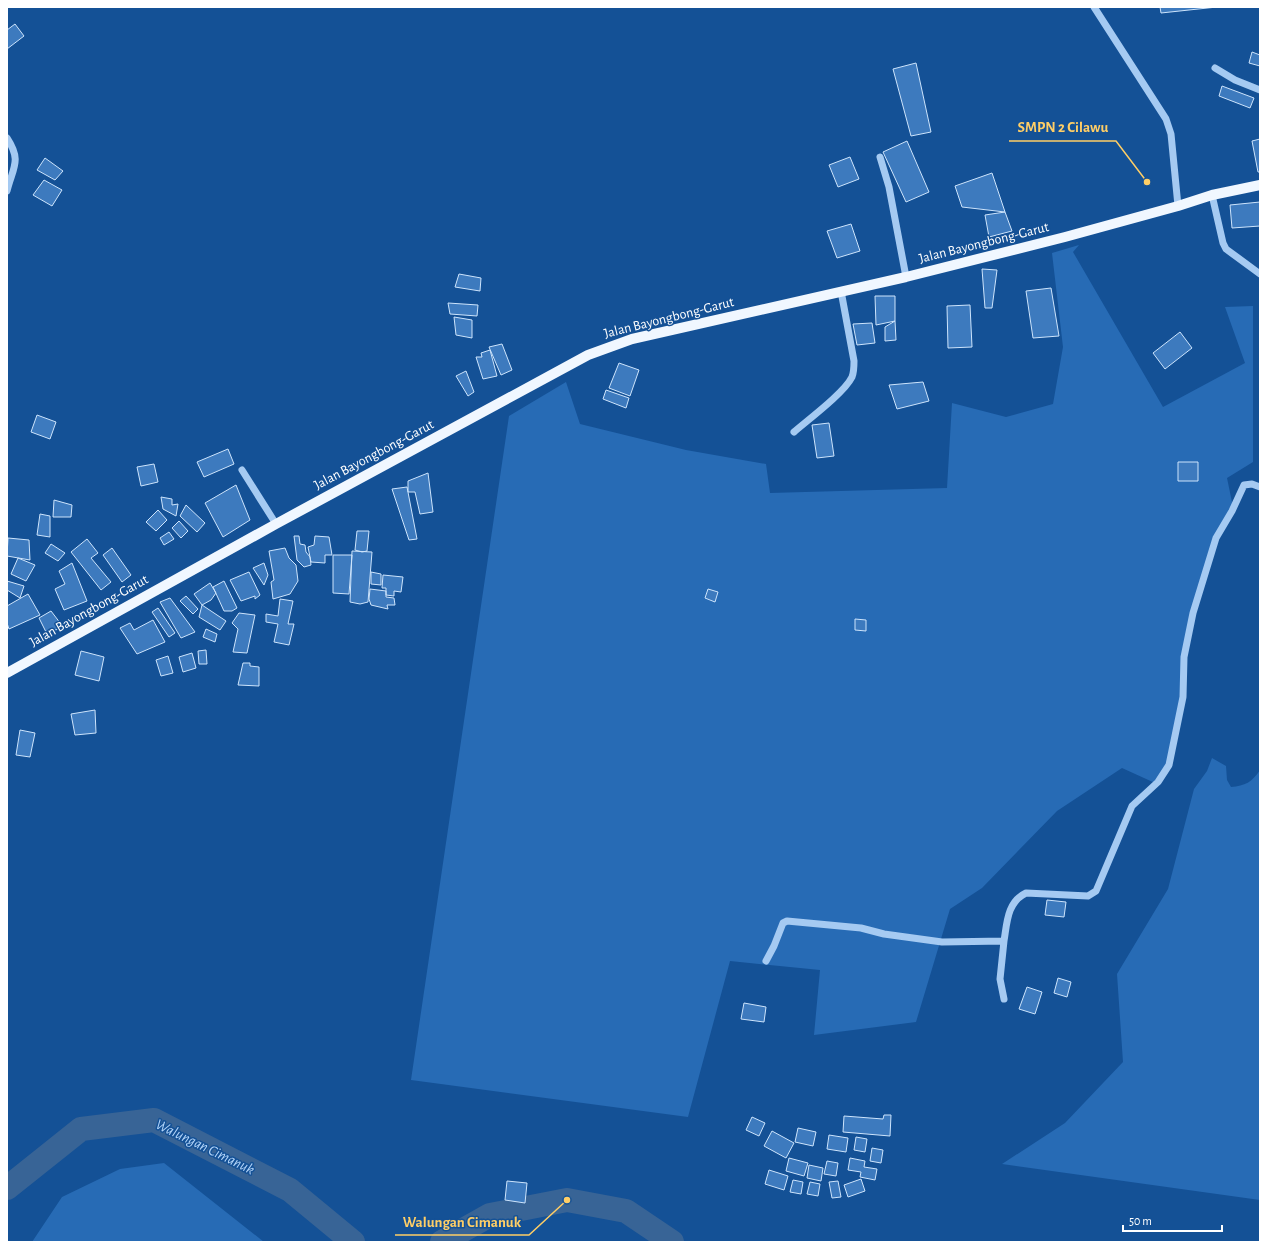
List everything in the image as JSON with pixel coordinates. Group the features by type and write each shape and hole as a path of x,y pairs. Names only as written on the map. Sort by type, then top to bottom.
{"main road":[{"name":"Jalan Bayongbong-Garut","path":"7,672 588,355 632,339 906,277 1178,206 1212,195 1260,185"}],"street":[{"path":"1094,7 1166,120 1171,134 1178,206"},
{"path":"1215,68 1235,80 1260,90"},
{"path":"7,138 15,150 15,162 7,189"},
{"path":"880,157 889,187 906,277"},
{"path":"1212,195 1223,243 1226,249 1260,274"},
{"path":"794,432 842,390 851,378 854,370 854,361 841,291"},
{"path":"242,470 276,524"},
{"path":"1004,999 1000,979 1004,941 1011,906 1026,893 1088,896 1093,894 1096,891 1132,806 1164,774 1169,765 1183,697 1184,657 1193,612 1216,538 1232,511 1244,485 1252,484 1260,487"},
{"path":"766,961 774,946 783,922 787,921 861,928 884,934 942,942 1004,941"}],"shaded area":[{"path":"1079,245 1073,252 1163,407 1245,363 1225,307 1253,306 1253,462 1227,478 1233,507 1225,521 1196,600 1180,698 1167,765 1155,783 1122,768 1057,811 982,888 950,909 916,1022 814,1035 820,970 730,961 688,1117 411,1080 509,416 566,382 580,424 686,450 766,464 770,493 947,488 952,403 1006,417 1053,404 1063,347 1052,253"},
{"path":"1212,758 1226,766 1227,780 1231,787 1248,783 1260,770 1260,1200 1002,1164 1065,1123 1123,1062 1117,974 1168,889 1194,789 1207,771"},
{"path":"164,1163 264,1242 32,1242 62,1197 120,1169"}],"building":[{"path":"1160,7 1217,7 1161,13"},
{"path":"15,24 24,36 7,49 7,30"},
{"path":"1252,52 1260,55 1260,66 1249,63"},
{"path":"916,63 931,132 911,136 893,69"},
{"path":"1222,86 1254,98 1250,108 1219,96"},
{"path":"1260,139 1260,172 1258,172 1252,141"},
{"path":"907,141 929,192 906,202 883,152"},
{"path":"850,157 859,179 838,187 829,165"},
{"path":"45,158 63,171 55,180 37,170"},
{"path":"992,173 1005,212 962,207 955,186"},
{"path":"44,180 62,190 52,206 33,195"},
{"path":"1260,202 1260,226 1232,228 1230,205"},
{"path":"1005,212 1012,231 989,237 985,215"},
{"path":"851,224 860,251 837,258 827,231"},
{"path":"982,269 997,270 992,308 985,308"},
{"path":"459,274 481,278 480,291 455,287"},
{"path":"1051,288 1059,336 1033,338 1026,291"},
{"path":"875,296 895,296 895,321 876,325"},
{"path":"448,303 478,305 477,316 450,314"},
{"path":"970,305 972,347 948,348 947,306"},
{"path":"454,317 472,320 472,338 456,335"},
{"path":"895,321 896,340 885,341 885,327"},
{"path":"872,323 875,343 857,345 853,324"},
{"path":"1180,332 1192,348 1165,369 1153,353"},
{"path":"502,344 512,370 501,375 489,347"},
{"path":"490,350 497,376 483,379 476,357 482,357 481,353"},
{"path":"619,363 639,370 630,396 609,388"},
{"path":"466,371 474,392 468,396 456,376"},
{"path":"923,382 929,401 897,409 889,385"},
{"path":"606,390 629,398 626,408 603,399"},
{"path":"37,415 56,422 50,439 31,432"},
{"path":"829,423 834,456 817,458 812,425"},
{"path":"228,449 234,464 204,477 197,462"},
{"path":"1178,462 1198,462 1198,481 1178,481"},
{"path":"154,464 158,482 141,486 137,467"},
{"path":"428,473 433,512 420,514 415,492 408,492 408,481"},
{"path":"236,485 250,520 223,537 205,503"},
{"path":"407,487 417,539 409,540 392,489"},
{"path":"161,497 172,499 172,505 178,504 176,516 163,509"},
{"path":"54,500 72,505 71,517 53,517"},
{"path":"186,505 205,523 197,532 180,516"},
{"path":"158,510 167,520 156,531 146,522"},
{"path":"40,514 50,516 50,537 37,535"},
{"path":"179,521 188,531 181,538 172,528"},
{"path":"357,531 369,531 367,551 362,552 355,550"},
{"path":"169,532 174,539 164,545 160,538"},
{"path":"294,536 299,536 300,544 305,545 306,552 310,557 311,565 304,567 297,560"},
{"path":"315,536 329,537 332,555 325,555 325,563 311,562 308,547 314,545"},
{"path":"8,538 29,540 30,560 7,556"},
{"path":"87,539 98,553 91,558 111,582 101,590 71,552"},
{"path":"51,544 65,553 58,561 45,553"},
{"path":"112,548 131,575 122,582 103,555"},
{"path":"285,548 289,558 296,565 298,581 290,594 273,599 271,582 274,580 269,551"},
{"path":"352,551 372,552 368,602 360,604 350,602"},
{"path":"333,555 352,555 349,594 333,593"},
{"path":"18,558 35,565 26,581 11,574"},
{"path":"72,563 87,601 64,610 55,589 65,584 59,571"},
{"path":"264,563 268,575 264,585 253,568"},
{"path":"249,572 260,595 255,599 255,596 241,601 230,580"},
{"path":"371,572 381,574 381,585 371,584"},
{"path":"383,575 403,577 401,592 394,591 394,596 386,595 386,588 382,588"},
{"path":"7,581 24,586 20,598 7,590"},
{"path":"224,581 237,608 232,611 224,611 213,587"},
{"path":"210,583 216,593 211,600 202,605 194,594"},
{"path":"370,589 386,591 386,597 394,598 395,605 387,605 388,609 371,605 369,599"},
{"path":"708,589 718,592 715,602 705,598"},
{"path":"28,594 40,615 9,629 7,623 7,606"},
{"path":"186,596 198,609 193,614 180,601"},
{"path":"170,598 195,632 181,638 160,602"},
{"path":"280,599 293,601 288,624 294,624 289,645 274,642 278,624 266,622 266,614 278,616"},
{"path":"202,605 226,621 220,630 199,617"},
{"path":"158,608 175,633 169,637 152,612"},
{"path":"51,611 64,628 46,632 39,618"},
{"path":"239,613 255,615 247,653 233,652 238,629 232,623"},
{"path":"855,619 866,620 866,631 855,630"},
{"path":"153,620 165,642 137,654 120,628 130,623 134,630"},
{"path":"206,629 217,634 215,642 203,637"},
{"path":"206,650 207,664 199,664 198,651"},
{"path":"81,651 104,657 99,681 75,675"},
{"path":"192,653 196,668 183,672 179,657"},
{"path":"168,656 173,673 161,676 156,660"},
{"path":"243,663 250,663 250,666 259,667 259,686 238,685"},
{"path":"95,710 96,733 75,735 71,714"},
{"path":"20,730 35,733 30,757 16,755"},
{"path":"1047,900 1066,902 1064,917 1045,915"},
{"path":"1058,978 1071,982 1067,997 1054,993"},
{"path":"1027,987 1042,992 1035,1014 1019,1009"},
{"path":"744,1003 766,1007 764,1022 741,1019"},
{"path":"884,1115 891,1115 890,1136 843,1132 844,1116 883,1119"},
{"path":"752,1117 765,1123 759,1136 746,1130"},
{"path":"798,1128 816,1132 813,1146 795,1142"},
{"path":"772,1131 794,1143 786,1158 764,1146"},
{"path":"829,1135 848,1138 846,1152 827,1149"},
{"path":"856,1137 867,1139 865,1152 854,1150"},
{"path":"872,1148 883,1150 881,1163 870,1161"},
{"path":"789,1158 808,1163 804,1176 786,1171"},
{"path":"850,1158 865,1161 864,1167 877,1169 875,1180 860,1177 861,1172 848,1170"},
{"path":"827,1161 838,1163 836,1176 824,1174"},
{"path":"809,1165 823,1168 821,1181 807,1178"},
{"path":"769,1170 788,1176 784,1190 765,1184"},
{"path":"861,1179 865,1191 848,1197 844,1185"},
{"path":"793,1180 803,1182 801,1194 790,1192"},
{"path":"507,1181 527,1183 525,1203 505,1200"},
{"path":"838,1181 841,1197 832,1198 829,1182"},
{"path":"810,1182 820,1184 818,1196 807,1194"}],"waterway":[{"name":"Walungan Cimanuk","path":"7,1188 81,1129 154,1120 290,1190 353,1242"},
{"name":"Walungan Cimanuk","path":"442,1242 490,1215 567,1200 626,1211 672,1242"}],"place":[{"name":"SMPN 2 Cilawu","path":"1147,182"},
{"name":"Walungan Cimanuk","path":"567,1200"}]}
